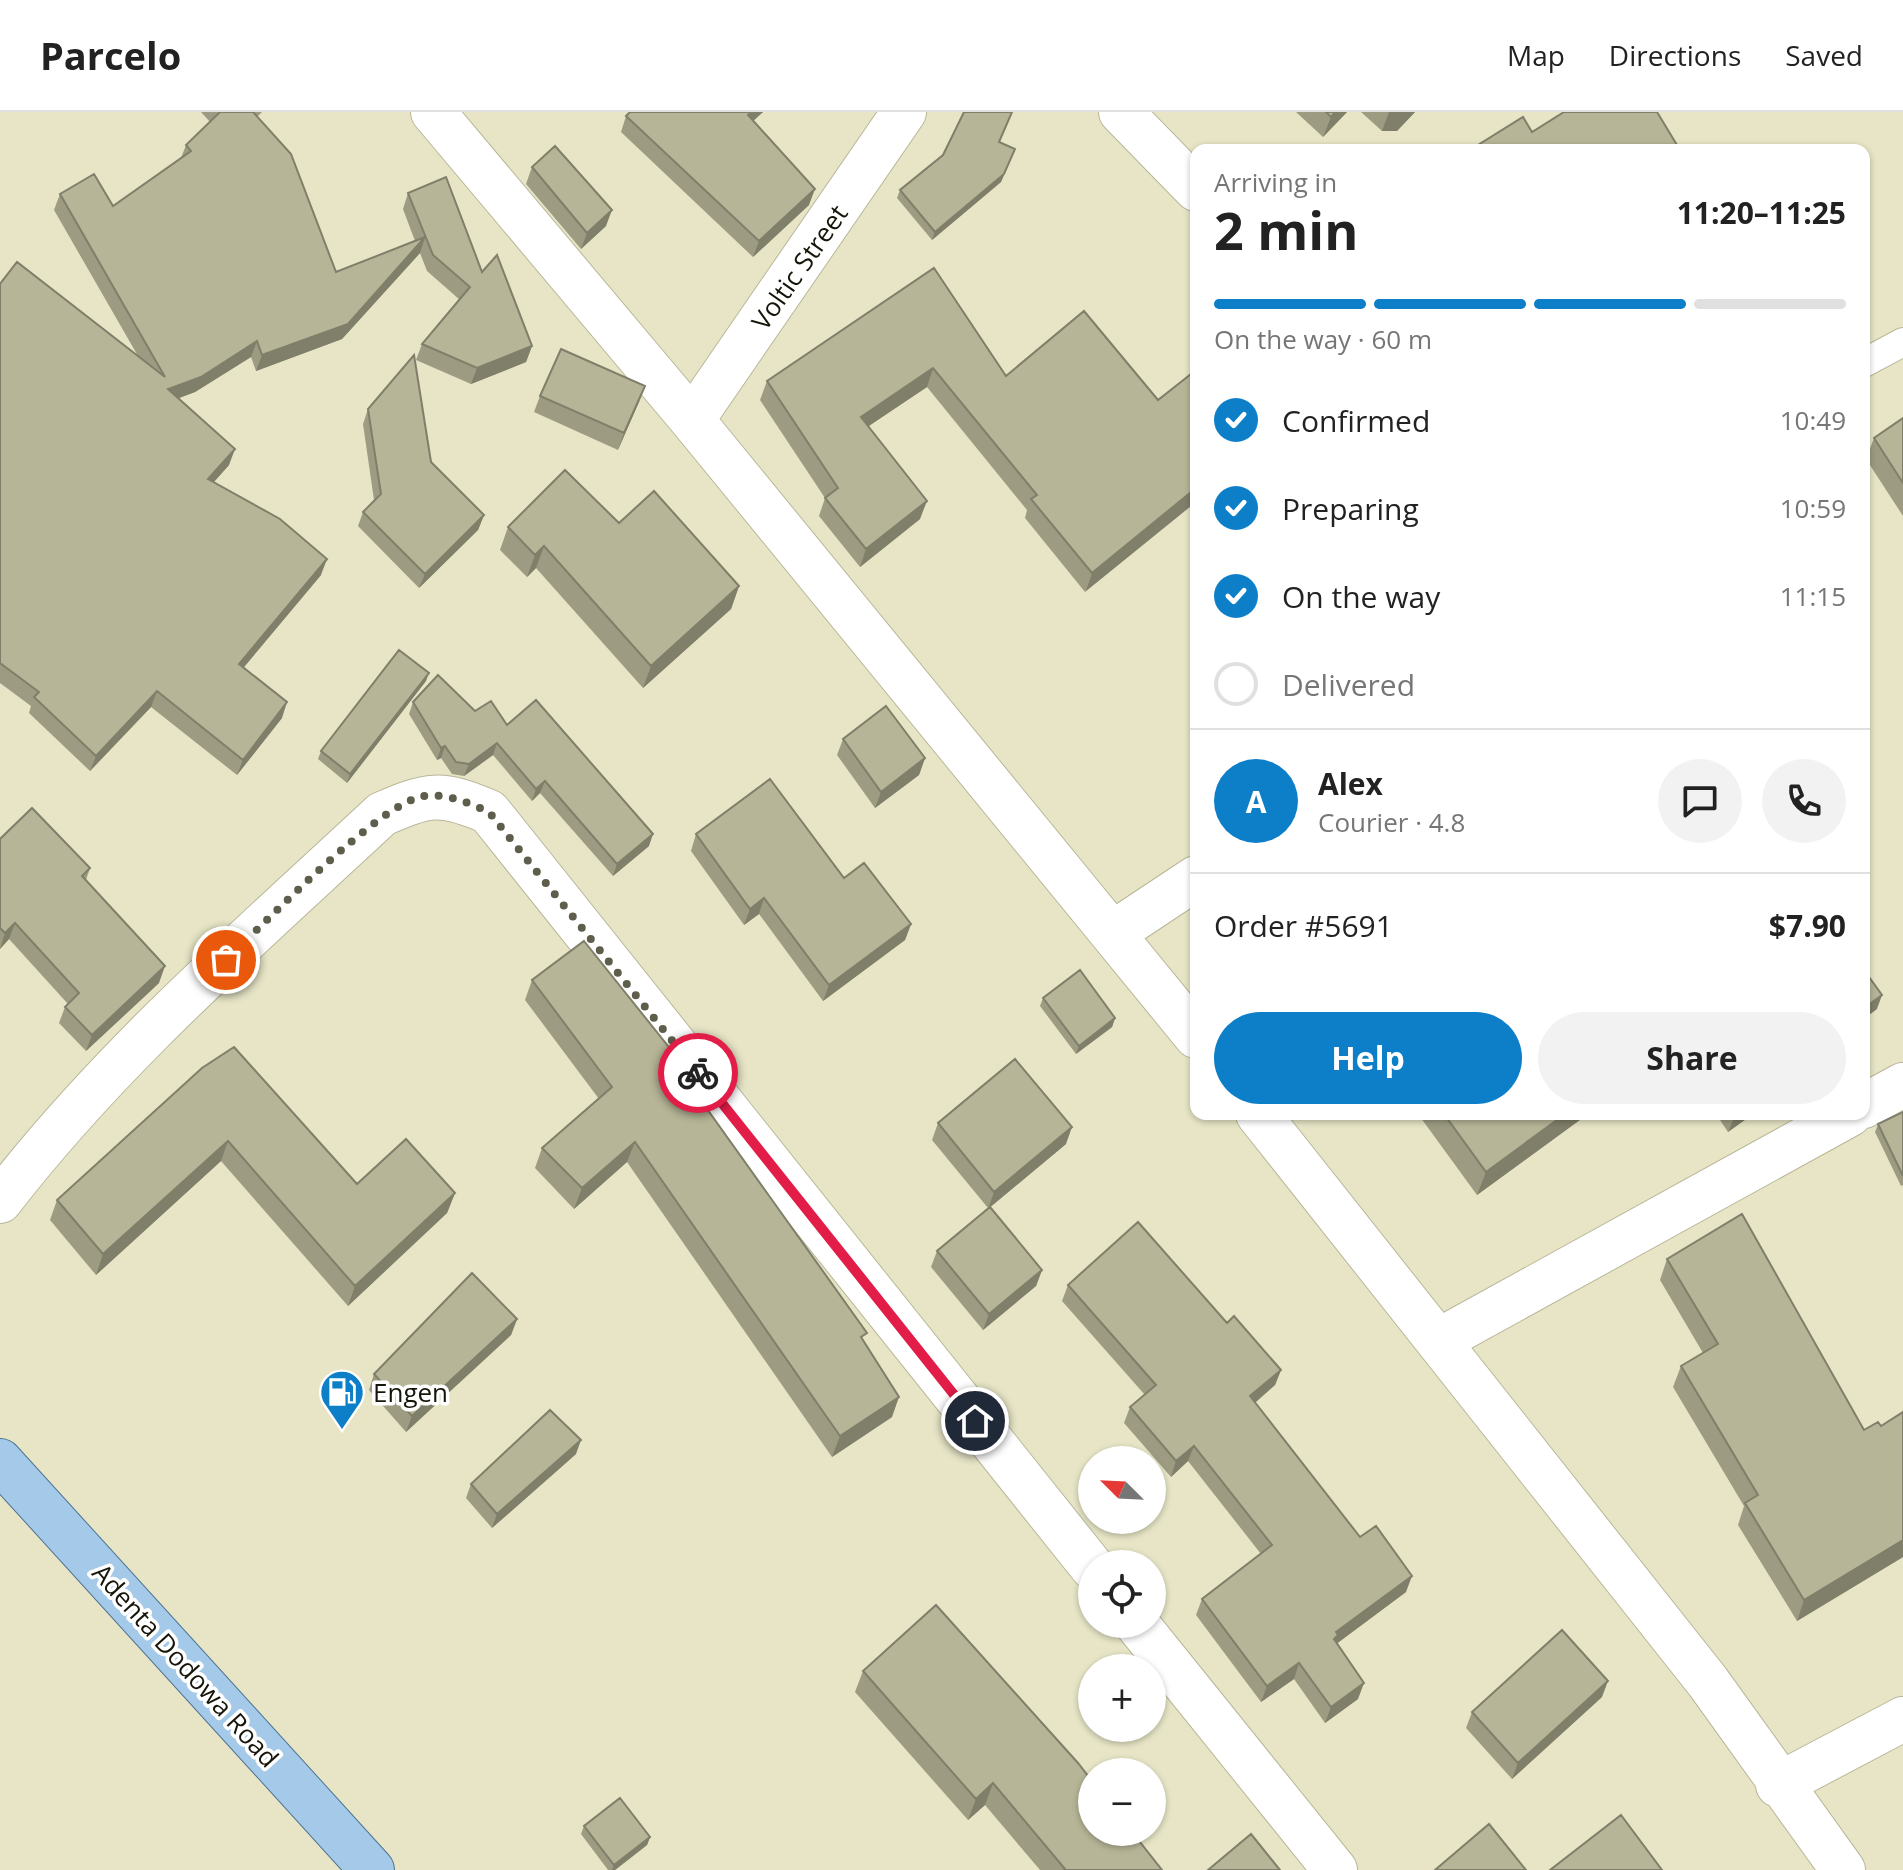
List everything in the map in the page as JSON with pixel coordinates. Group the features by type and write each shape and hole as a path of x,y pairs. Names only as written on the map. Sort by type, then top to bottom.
{"main road":[{"name":"Adenta Dodowa Road","path":"0,1461 372,1870"}],"street":[{"path":"433,112 692,420 1190,1029"},
{"name":"Voltic Street","path":"692,420 831,223 904,112"},
{"path":"1121,112 1190,183"},
{"path":"0,1201 81,1105 159,1023 382,814 423,796 460,799 489,812 1078,1550"},
{"path":"1113,933 1190,882"},
{"path":"1870,1103 1903,1085"},
{"path":"1263,1120 1708,1682 1778,1785 1843,1870"},
{"path":"1440,1340 1839,1120"},
{"path":"1148,1638 1335,1870"},
{"path":"1778,1785 1903,1719"}],"lane":[{"path":"1870,360 1903,342"}],"building":[{"path":"220,112 253,112 291,154 336,272 425,237 348,324 262,355 257,341 201,377 168,389 235,449 208,479 280,519 327,559 239,664 287,702 243,760 157,691 96,756 34,697 39,692 0,663 0,284 17,262 165,377 60,194 94,174 113,206 191,151 186,145"},
{"path":"630,112 751,112 748,115 815,189 759,241 626,116"},
{"path":"964,112 1012,112 999,142 1015,149 1004,174 935,232 900,190 943,155"},
{"path":"1564,112 1657,112 1676,144 1480,144 1523,117 1532,132"},
{"path":"555,146 612,210 587,233 532,167"},
{"path":"446,177 482,272 497,255 532,346 477,368 422,344 470,287 433,255 408,193"},
{"path":"934,268 1006,376 1084,311 1158,400 1190,375 1190,493 1092,573 1031,499 1037,495 933,368 861,417 927,501 866,549 825,498 838,488 767,381"},
{"path":"561,349 645,386 624,433 540,396"},
{"path":"414,355 431,462 484,515 425,574 363,512 381,494 368,409"},
{"path":"1903,418 1903,483 1874,438"},
{"path":"565,470 619,523 654,491 739,586 651,666 544,546 535,555 508,527"},
{"path":"399,650 429,673 350,774 321,751"},
{"path":"438,675 475,711 491,701 507,725 536,700 653,834 617,864 545,781 536,789 497,743 469,764 456,762 445,746 441,748 413,702"},
{"path":"886,706 925,758 881,792 843,739"},
{"path":"770,779 844,878 864,863 911,924 829,985 764,898 750,909 696,834"},
{"path":"32,808 90,868 82,876 165,966 92,1035 65,1007 79,993 15,923 5,933 0,928 0,839"},
{"path":"584,941 696,1081 690,1085 867,1333 861,1337 899,1397 840,1436 635,1142 582,1188 542,1148 612,1087 532,980"},
{"path":"1080,970 1115,1018 1079,1046 1043,998"},
{"path":"1870,978 1882,995 1870,1004"},
{"path":"234,1047 357,1184 406,1139 455,1193 355,1286 228,1141 103,1254 57,1200 202,1068"},
{"path":"1015,1059 1072,1127 994,1192 938,1123"},
{"path":"1903,1112 1903,1176 1878,1124"},
{"path":"1448,1120 1557,1120 1486,1172"},
{"path":"990,1207 1042,1270 989,1314 937,1251"},
{"path":"1742,1214 1864,1430 1878,1422 1881,1426 1903,1412 1903,1540 1804,1600 1745,1503 1758,1495 1681,1366 1718,1344 1667,1259"},
{"path":"1138,1222 1227,1323 1234,1316 1281,1370 1250,1396 1360,1537 1376,1526 1412,1576 1336,1632 1338,1635 1334,1639 1364,1683 1331,1707 1299,1663 1267,1686 1202,1599 1272,1545 1194,1446 1176,1461 1130,1407 1156,1385 1068,1285"},
{"path":"472,1273 517,1319 412,1416 374,1374"},
{"path":"550,1410 581,1440 497,1514 471,1484"},
{"path":"936,1605 1078,1763 1078,1846 1143,1846 1162,1870 1064,1870 993,1783 976,1799 863,1671"},
{"path":"1562,1630 1608,1681 1518,1763 1472,1712"},
{"path":"620,1798 650,1837 614,1865 584,1826"},
{"path":"1621,1815 1662,1870 1550,1870"},
{"path":"1489,1824 1526,1870 1435,1870"},
{"path":"1251,1834 1280,1870 1208,1870"}],"way so far":[{"path":"226,960 382,814 423,796 460,799 489,812 698,1073"}],"place":[{"name":"Engen","path":"342,1431"}],"route":[{"path":"698,1073 975,1421"}]}
